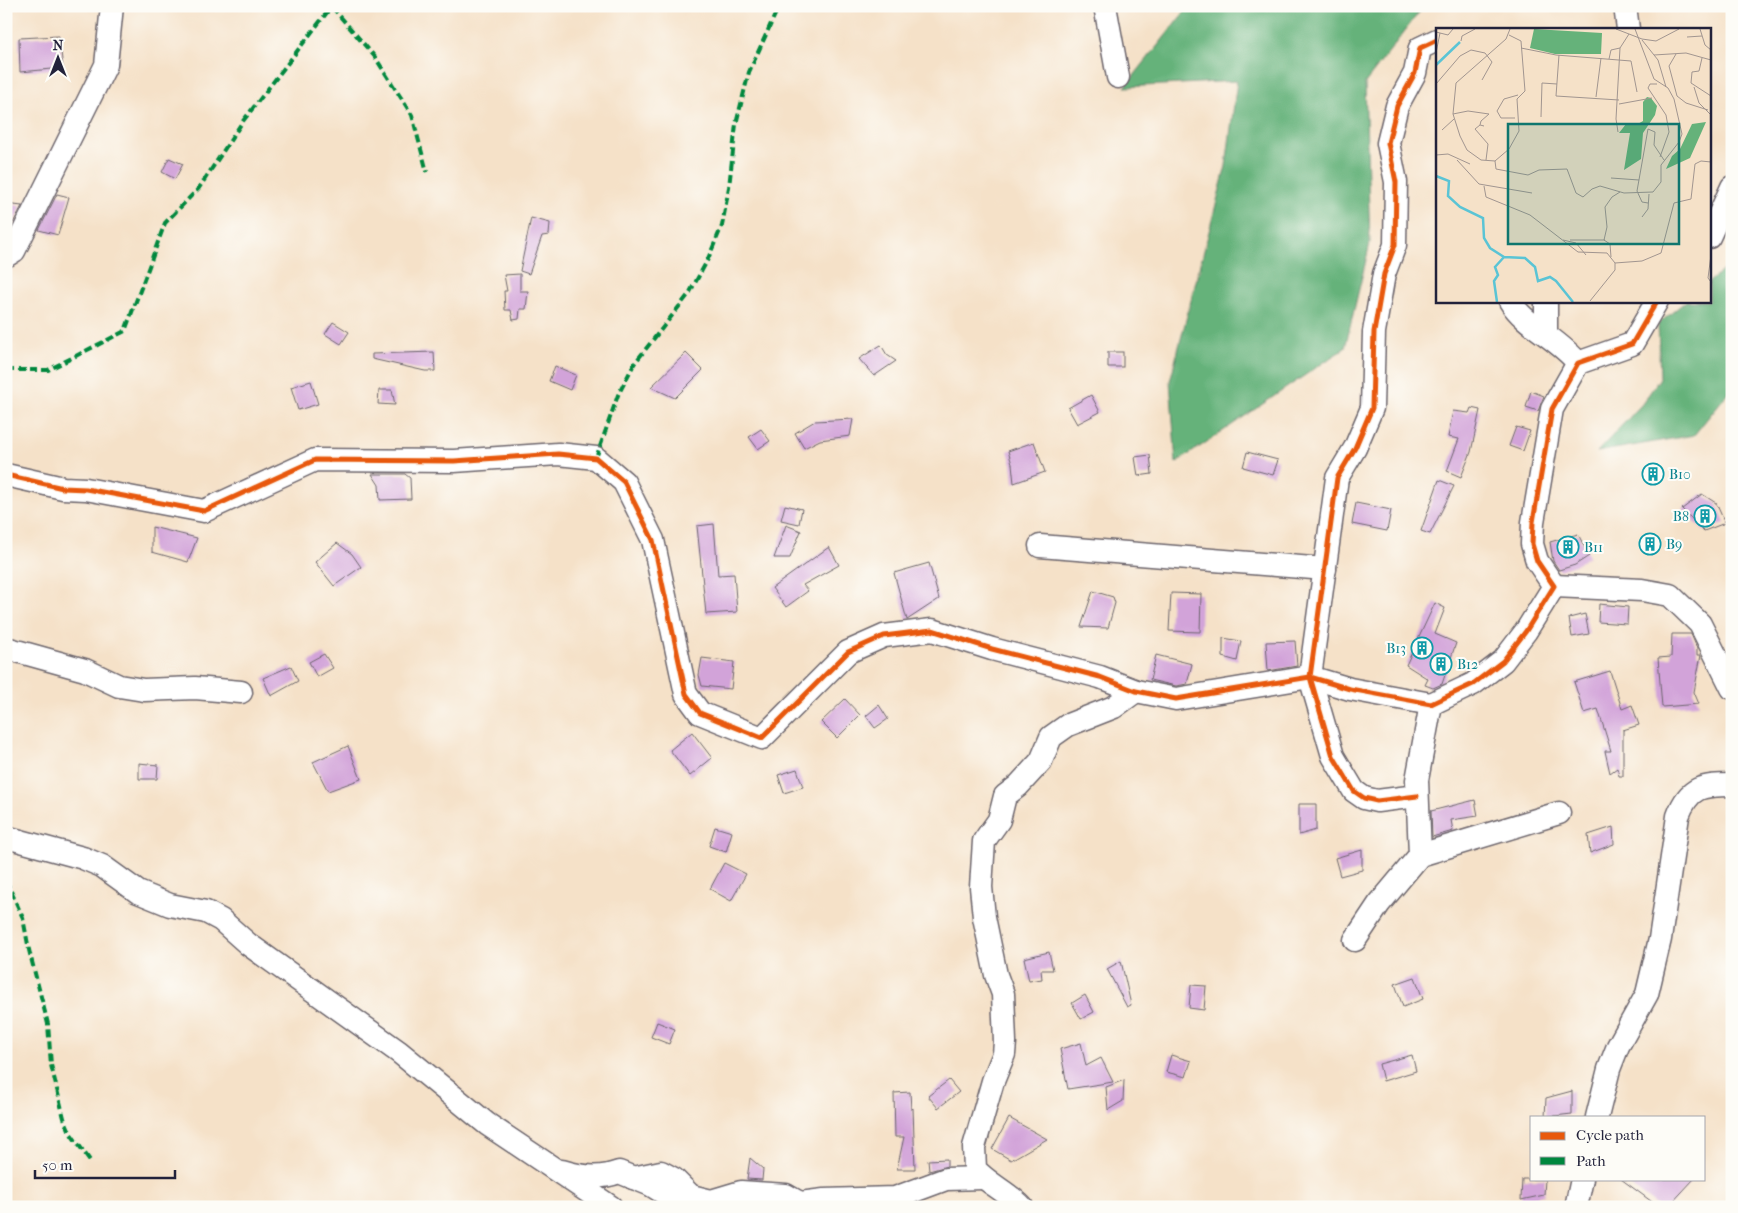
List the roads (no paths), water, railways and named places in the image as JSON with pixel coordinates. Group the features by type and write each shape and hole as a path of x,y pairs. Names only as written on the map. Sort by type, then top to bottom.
{"street":[{"path":"6,256 14,251 106,66 112,6"},
{"path":"1104,6 1118,77"},
{"path":"1626,6 1628,28"},
{"path":"1417,796 1377,801 1364,798 1354,790 1333,756 1310,677 1337,478 1355,448 1372,408 1374,332 1384,274 1395,245 1396,182 1388,143 1397,106 1415,73 1420,48 1436,40"},
{"path":"1710,235 1732,187"},
{"path":"1511,302 1514,308 1566,348 1578,363"},
{"path":"1546,302 1546,334"},
{"path":"1554,586 1537,562 1532,544 1533,522 1552,409 1578,363 1632,344 1656,302"},
{"path":"6,475 63,488 86,489 204,511 315,460 454,461 558,454 596,458 624,482 653,540 679,670 686,694 700,713 762,738 848,652 884,636 932,630 992,650 1100,677 1136,692 1176,699 1310,677 1350,689 1431,704 1473,684 1503,661 1526,631 1554,586"},
{"path":"1040,546 1324,569"},
{"path":"1554,586 1642,590 1670,595 1700,624 1732,688"},
{"path":"6,648 85,670 119,686 144,690 194,688 241,692"},
{"path":"1022,1207 1009,1193 983,1178 975,1169 974,1147 993,1081 1004,1054 1005,1042 1003,994 996,975 984,917 981,886 984,842 999,820 1005,796 1018,786 1041,761 1051,737 1068,725 1114,708 1136,692"},
{"path":"1420,855 1417,796 1418,763 1431,704"},
{"path":"1597,1116 1615,1054 1647,994 1660,939 1678,816 1683,802 1698,788 1709,785 1732,785"},
{"path":"1354,940 1379,904 1420,855 1560,813"},
{"path":"6,838 83,858 102,866 138,892 170,905 206,912 221,920 248,944 399,1052 487,1124 611,1207"},
{"path":"554,1169 577,1176 609,1176 619,1172 651,1185 687,1207"},
{"path":"633,1178 661,1172 674,1179 691,1196 711,1201 741,1192 786,1196 800,1203 824,1200 895,1198 946,1179 983,1178"},
{"path":"1576,1207 1582,1180"}],"place":[{"name":"B10","path":"1653,474"},
{"name":"B8","path":"1705,516"},
{"name":"B9","path":"1650,544"},
{"name":"B11","path":"1568,547"},
{"name":"B13","path":"1422,648"},
{"name":"B12","path":"1441,664"}]}
